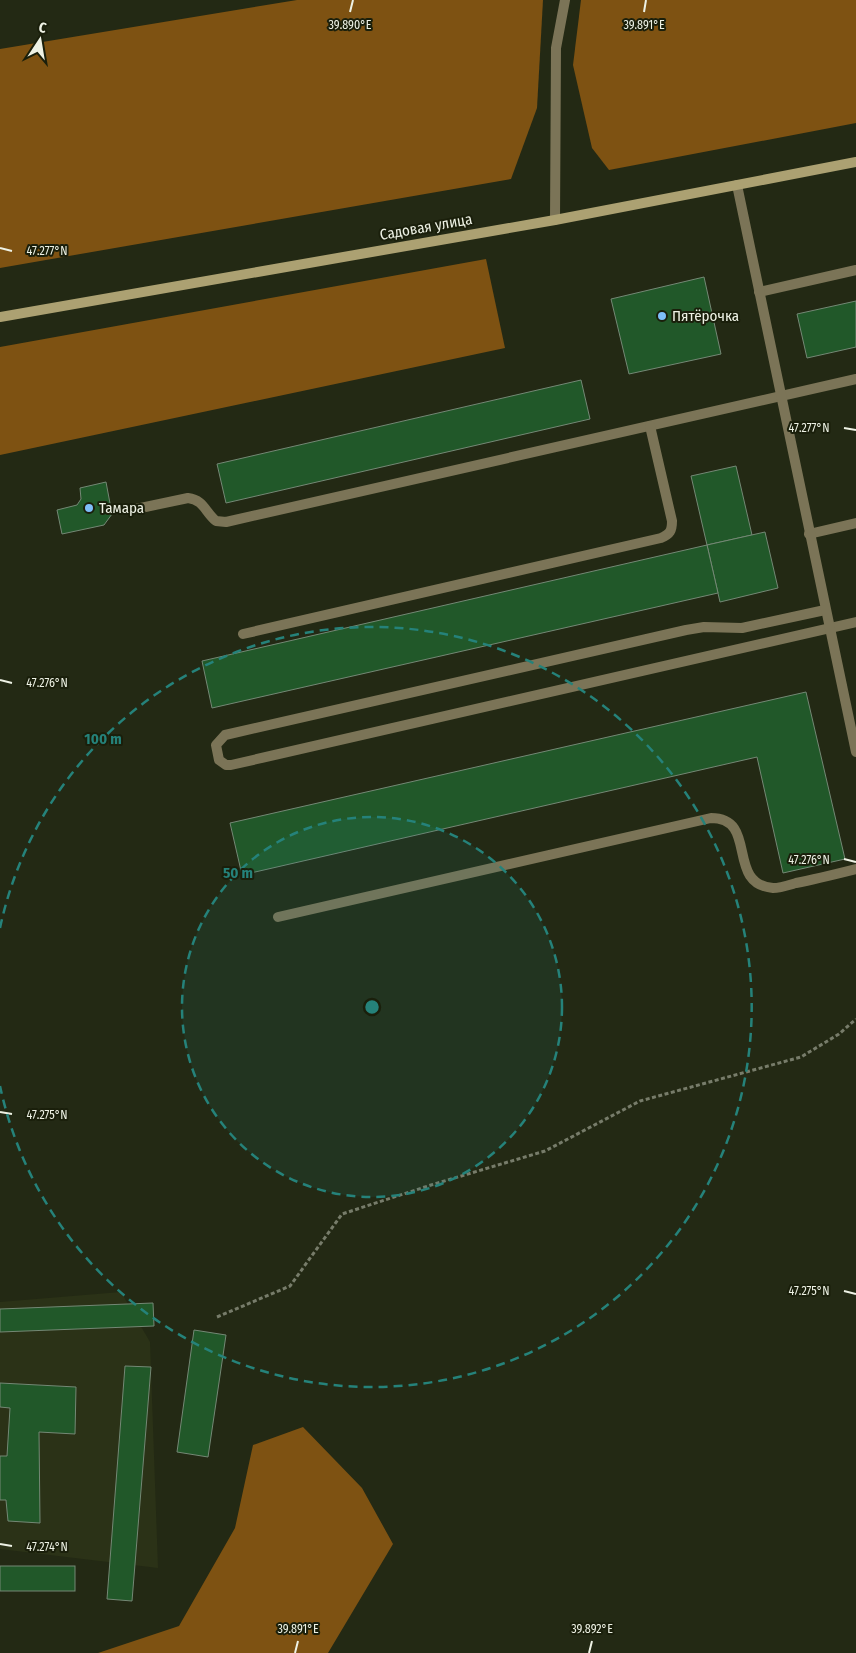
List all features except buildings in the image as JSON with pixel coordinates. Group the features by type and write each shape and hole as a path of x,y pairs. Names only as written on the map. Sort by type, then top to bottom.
{"main road":[{"name":"Садовая улица","path":"0,317 555,220 856,162"}],"street":[{"path":"555,220 556,48 565,0"},
{"path":"737,185 856,752"},
{"path":"759,292 856,270"},
{"path":"136,510 194,498 203,504 216,521 226,522 856,379"},
{"path":"243,634 661,538 669,534 672,529 672,521 650,426"},
{"path":"809,534 856,524"},
{"path":"825,610 742,628 704,627 686,630 225,735 216,745 219,760 226,765 231,764 856,622"},
{"path":"278,917 712,818 726,820 738,832 747,872 751,879 760,885 774,888 856,869"}],"path":[{"path":"217,1317 290,1286 342,1214 430,1185 546,1151 640,1100 801,1057 839,1034 856,1019"}],"shaded area":[{"path":"297,0 543,0 537,108 511,179 0,268 0,49"},
{"path":"581,0 856,0 856,123 609,170 592,148 573,65"},
{"path":"486,259 505,348 0,455 0,347"},
{"path":"121,1292 150,1342 158,1568 0,1549 0,1302"},
{"path":"303,1427 362,1488 393,1544 328,1653 98,1653 179,1626 235,1528 253,1445"}],"place":[{"name":"Пятёрочка","path":"662,316"},
{"name":"Тамара","path":"89,508"}]}
